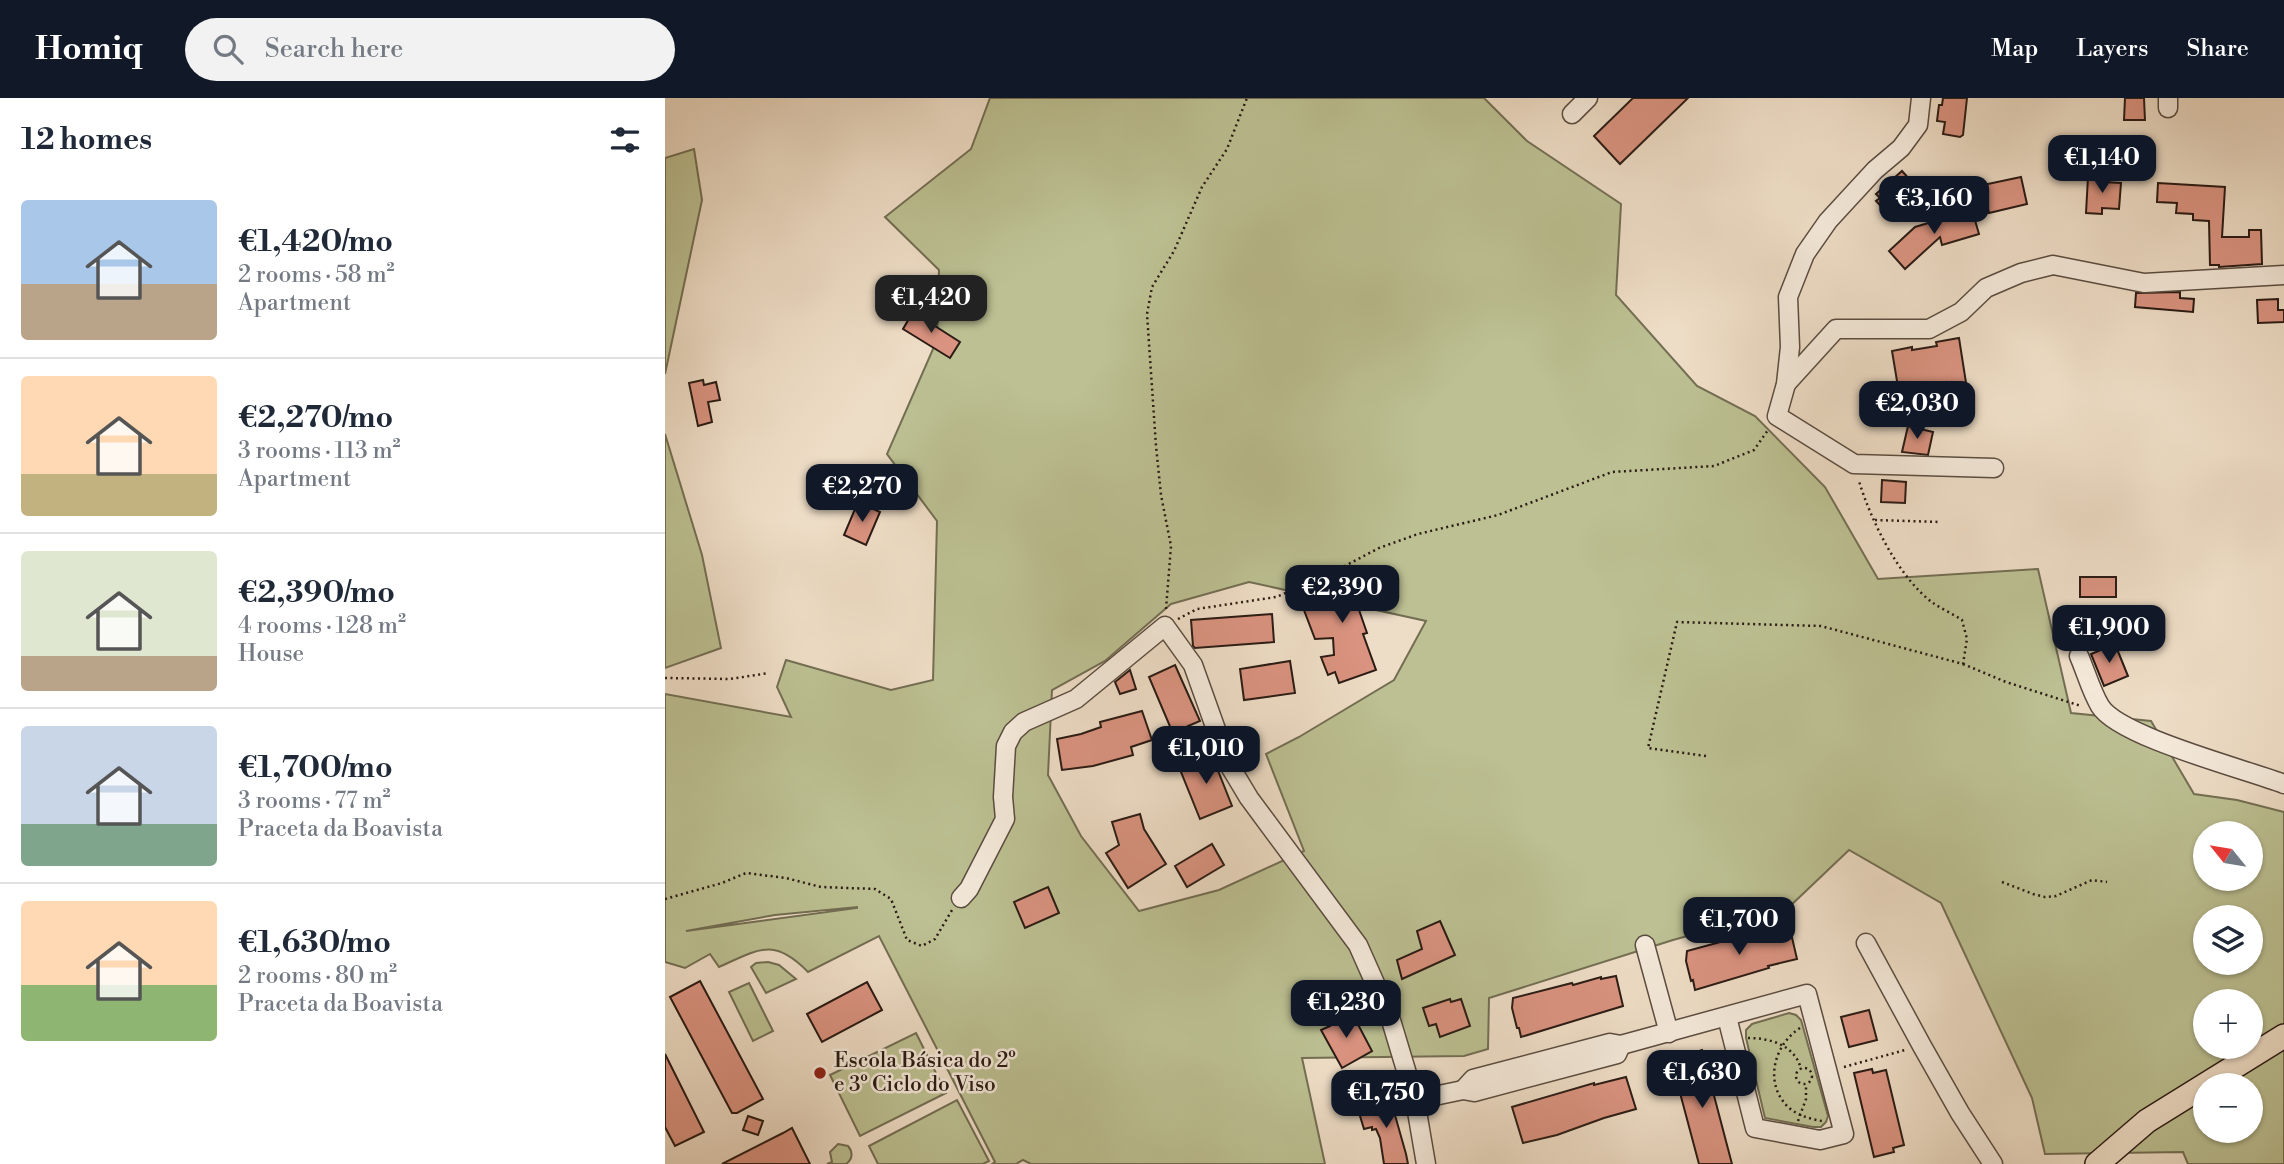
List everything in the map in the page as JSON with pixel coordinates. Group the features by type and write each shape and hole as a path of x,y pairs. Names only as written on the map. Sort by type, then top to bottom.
{"main road":[{"path":"2097,1164 2147,1121 2284,1036"}],"street":[{"path":"1571,114 1588,98"},
{"path":"1921,98 1917,125 1901,148 1875,170 1828,221 1805,254 1788,297 1790,346 1786,384 1777,416 1854,464 1994,468"},
{"path":"1786,384 1836,329 1929,329 1961,312 1986,288 2021,273 2053,265 2144,282 2284,275"},
{"path":"961,898 969,889 1005,819 1003,797 1006,746 1013,732 1024,722 1076,699 1165,626 1193,665 1228,762 1249,798 1358,945 1390,1017 1415,1100 1426,1164"},
{"path":"2079,656 2101,707 2113,720 2135,732 2284,784"},
{"path":"1866,943 1960,1113 1993,1164"},
{"path":"1645,945 1669,1033"},
{"path":"1415,1100 1463,1090 1473,1079 1610,1043 1621,1045 1669,1033 1807,994 1844,1134 1820,1140 1755,1128 1727,1017"}],"path":[{"path":"1165,626 1171,546 1161,495 1147,314 1152,288 1174,251 1202,187 1227,149 1247,98"},
{"path":"1165,626 1197,609 1276,597 1322,578 1379,548 1417,534 1498,515 1612,472 1714,466 1754,450 1777,416"},
{"path":"1854,464 1864,498 1903,572 1931,601 1962,620 1967,639 1963,664"},
{"path":"1875,520 1940,522"},
{"path":"1706,756 1649,748 1677,622 1821,626 1963,664 2113,720"},
{"path":"665,677 730,679 769,673"},
{"path":"665,899 722,883 746,873 786,878 821,887 875,889 891,899 907,940 922,946 935,939 961,898"},
{"path":"2002,882 2045,897 2056,896 2092,880 2107,882"},
{"path":"1803,1026 1782,1045 1774,1068 1777,1090 1786,1105 1801,1115 1827,1121"},
{"path":"1746,1038 1766,1038 1782,1045 1799,1061 1801,1069"},
{"path":"1827,1071 1922,1046"},
{"path":"1806,1068 1811,1073 1812,1078 1806,1083 1799,1082 1796,1077 1801,1069 1806,1068"},
{"path":"1796,1124 1806,1099 1806,1083"}],"green space":[{"path":"990,98 1484,98 1527,141 1621,204 1616,295 1697,386 1755,416 1825,487 1878,579 2038,569 2071,713 2151,721 2194,794 2237,800 2284,812 2284,1164 2188,1164 2183,1152 2045,1154 2032,1098 1941,903 1849,850 1788,908 1673,940 1489,998 1488,1049 1464,1056 1302,1058 1325,1164 1031,1164 1023,1160 1016,1164 992,1164 995,1162 879,936 808,972 796,961 775,950 756,951 719,967 710,954 685,968 665,962 665,694 791,717 777,687 786,660 891,690 933,680 937,521 887,454 937,340 939,270 885,217 971,149","holes":["1249,582 1426,621 1394,680 1266,754 1304,851 1219,890 1139,911 1081,836 1048,775 1052,690 1105,661 1171,604","857,907 686,931 775,915"]},
{"path":"694,149 702,200 665,374 665,158"},
{"path":"665,434 702,555 721,648 665,668"},
{"path":"756,963 779,965 796,979 766,993 751,967"},
{"path":"749,983 773,1031 753,1041 729,992"},
{"path":"1789,1013 1801,1020 1828,1116 1821,1127 1765,1118 1746,1030 1752,1024"},
{"path":"916,1033 946,1093 860,1136 830,1075"},
{"path":"957,1100 989,1161 983,1164 878,1164 869,1146"},
{"path":"838,1144 848,1146 850,1160 846,1164 827,1164 832,1162 830,1152"}],"building":[{"path":"1633,98 1688,98 1620,164 1594,136"},
{"path":"1943,98 1967,98 1963,135 1960,137 1943,134 1945,122 1937,121 1939,105 1942,105"},
{"path":"2125,98 2144,98 2145,120 2124,120"},
{"path":"1902,171 1918,189 1889,215 1876,201 1880,198 1876,194"},
{"path":"2021,177 2027,204 1989,213 1983,185"},
{"path":"2088,177 2121,183 2119,209 2102,208 2102,214 2086,213"},
{"path":"2158,183 2225,187 2222,237 2249,237 2249,230 2261,230 2262,264 2219,267 2210,265 2209,221 2193,220 2193,214 2176,213 2177,203 2157,202"},
{"path":"1972,210 1979,234 1942,245 1940,237 1905,269 1889,251 1915,227"},
{"path":"2180,292 2180,298 2194,299 2193,312 2135,307 2136,293"},
{"path":"2278,299 2278,310 2284,310 2284,322 2258,323 2257,300"},
{"path":"913,312 960,342 950,358 903,329"},
{"path":"1959,338 1967,389 1948,391 1946,382 1923,386 1924,392 1920,395 1900,399 1892,351 1937,346 1936,342"},
{"path":"703,380 704,385 716,382 720,400 708,402 712,422 698,426 689,383"},
{"path":"1908,426 1933,432 1928,455 1902,452"},
{"path":"1882,480 1906,482 1905,503 1881,502"},
{"path":"858,502 880,512 866,545 844,535"},
{"path":"1366,572 1376,601 1358,607 1367,633 1363,634 1376,670 1339,683 1335,672 1328,675 1321,657 1334,655 1333,638 1315,639 1299,597"},
{"path":"2080,577 2116,577 2116,597 2080,597"},
{"path":"1272,614 1274,642 1193,646 1191,620"},
{"path":"2115,644 2128,676 2104,686 2091,654"},
{"path":"1290,661 1295,693 1244,700 1240,669"},
{"path":"1175,665 1200,721 1188,726 1193,736 1177,743 1149,677"},
{"path":"1130,670 1136,689 1120,694 1115,682"},
{"path":"1142,711 1152,740 1131,747 1133,755 1093,766 1062,770 1057,739 1081,734 1101,727 1100,722"},
{"path":"1211,753 1232,806 1200,819 1179,767"},
{"path":"1140,814 1144,829 1166,864 1128,888 1106,853 1119,845 1112,822"},
{"path":"1212,844 1224,865 1187,887 1175,866"},
{"path":"1048,887 1059,913 1025,928 1014,902"},
{"path":"1440,921 1455,955 1402,979 1397,960 1422,949 1417,931"},
{"path":"1790,929 1797,959 1695,990 1686,961 1687,951 1746,935 1747,938"},
{"path":"1616,976 1623,1006 1521,1037 1512,1008 1513,998 1572,983 1573,985"},
{"path":"700,981 763,1099 737,1113 732,1113 670,997"},
{"path":"867,982 882,1010 822,1042 807,1014"},
{"path":"1450,999 1451,1002 1461,999 1470,1026 1440,1037 1436,1024 1429,1026 1423,1008"},
{"path":"1869,1010 1877,1040 1849,1047 1841,1017"},
{"path":"1353,1015 1372,1051 1342,1068 1321,1030 1341,1016 1343,1021"},
{"path":"1702,1050 1732,1164 1699,1164 1672,1063 1691,1058 1690,1054"},
{"path":"665,1054 704,1132 675,1146 665,1127"},
{"path":"1872,1069 1873,1073 1886,1070 1904,1145 1893,1148 1894,1152 1874,1157 1854,1073"},
{"path":"1626,1077 1636,1109 1557,1135 1523,1143 1512,1107 1594,1083"},
{"path":"1389,1094 1408,1164 1384,1164 1376,1129 1364,1129 1360,1116 1372,1109 1369,1100"},
{"path":"748,1116 763,1121 758,1135 743,1130"},
{"path":"792,1128 810,1164 722,1164 783,1133"}],"place":[{"name":"Escola Básica do 2º e 3º Ciclo do Viso","path":"820,1073"}]}
